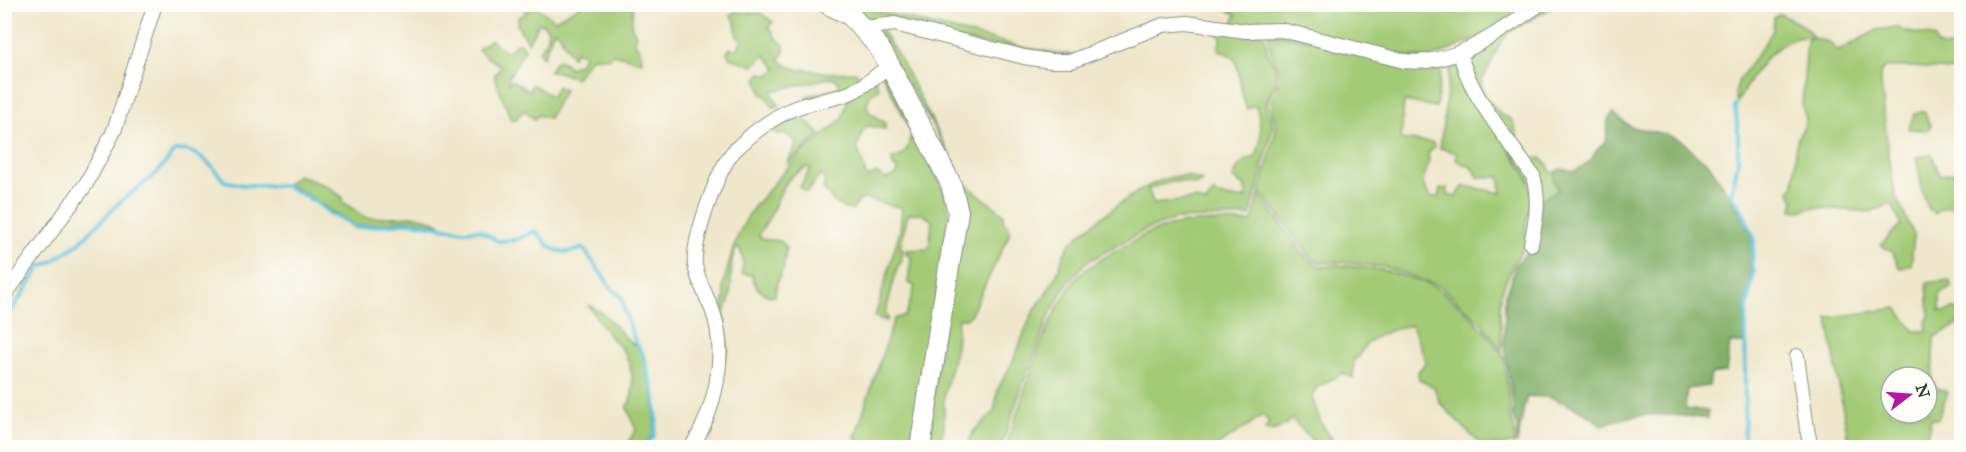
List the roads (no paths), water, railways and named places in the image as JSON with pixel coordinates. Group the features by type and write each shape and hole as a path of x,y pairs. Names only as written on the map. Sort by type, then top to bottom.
{"main road":[{"path":"828,4 851,15 864,28 890,66 943,167 953,191 958,212 920,447"}],"street":[{"path":"4,296 86,184 114,131 155,4"},
{"path":"864,28 895,24 1024,57 1072,61 1163,25 1187,22 1246,31 1281,30 1418,63 1435,61 1460,52 1498,33 1540,4"},
{"path":"1460,52 1463,68 1482,101 1533,176 1538,207 1531,244"},
{"path":"691,447 704,424 716,388 718,364 716,327 713,312 695,264 695,250 722,169 734,150 772,121 801,106 856,90 890,66"},
{"path":"1797,356 1811,447"}],"waterway":[{"path":"1735,105 1738,161 1731,195 1742,210 1754,238 1752,263 1754,271 1746,311 1744,448"},
{"path":"4,322 41,266 50,263 78,244 120,202 157,173 175,151 190,151 203,158 224,181 243,185 286,186 316,202 332,215 347,221 355,228 412,222 464,231 479,230 498,241 516,240 535,231 549,246 557,250 570,252 583,248 613,290 622,298 635,341 643,355 654,393 657,419 654,436 644,448"}]}
